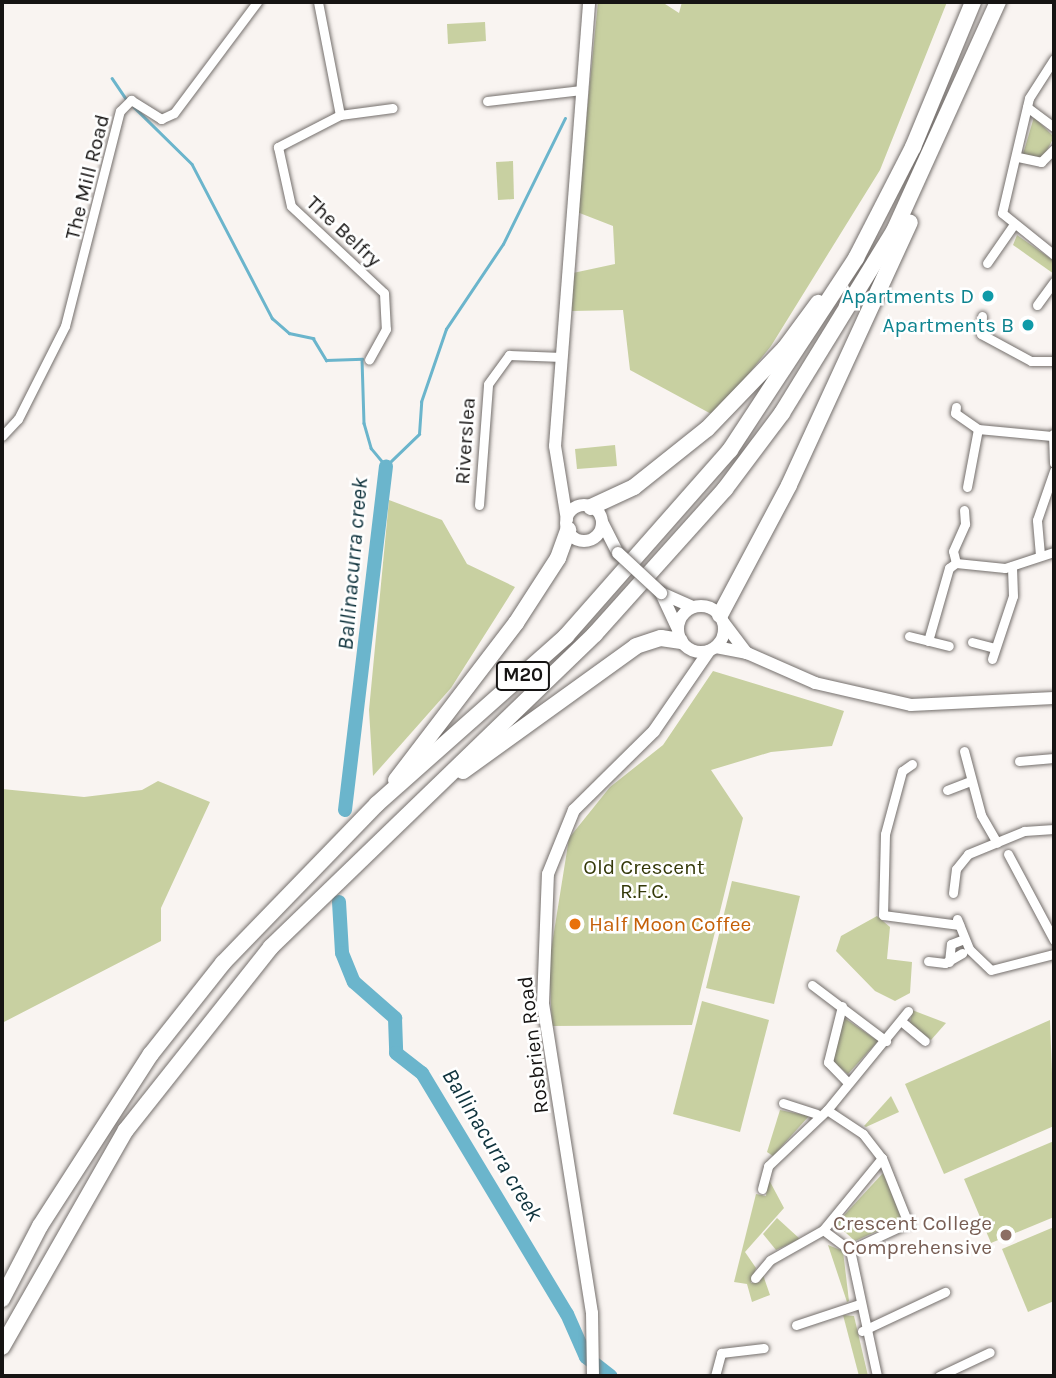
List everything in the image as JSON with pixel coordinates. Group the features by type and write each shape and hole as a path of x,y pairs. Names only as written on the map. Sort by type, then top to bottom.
{"highway":[{"name":"M20","path":"2,1299 40,1226 151,1054 223,963 377,804 575,626 730,450 856,258 956,47 973,2"},
{"name":"M20","path":"722,619 847,362 971,86 998,2"},
{"name":"M20","path":"2,1347 102,1165 196,1036 328,887 422,803 635,593 782,413 894,231 986,35"},
{"name":"M20","path":"587,506 634,486 698,437 785,348 848,254 956,47"},
{"name":"M20","path":"377,804 516,623 558,558 567,525"},
{"name":"M20","path":"422,803 636,646 661,638 682,639"}],"street":[{"name":"The Mill Road","path":"2,436 18,419 65,326 120,111 130,101 161,119 174,113 257,2"},
{"path":"318,2 340,115"},
{"path":"589,2 555,446 567,525 589,540 618,554 661,593 722,619 747,653"},
{"path":"1054,60 1035,82 1002,213 1013,227 1054,255"},
{"path":"487,101 581,90"},
{"path":"1027,107 1054,127"},
{"name":"The Belfry","path":"369,360 386,329 384,293 291,206 278,147 340,115 393,108"},
{"path":"1018,157 1041,162 1054,149"},
{"path":"987,263 1013,227"},
{"path":"1037,305 1054,282"},
{"path":"982,316 981,334 1031,361 1054,361"},
{"name":"Riverslea","path":"479,505 488,384 509,355 562,356"},
{"path":"957,407 955,413 978,429 1053,434 1054,463"},
{"path":"967,487 978,429"},
{"path":"1040,555 1037,520 1054,474"},
{"path":"560,485 602,522 618,554"},
{"path":"567,525 587,506"},
{"path":"956,563 953,551 965,524 964,510"},
{"path":"589,540 602,522"},
{"path":"928,641 949,568 956,563 1012,566 1054,552"},
{"path":"992,659 1011,608 1012,566"},
{"path":"661,593 682,639 713,649 747,653 856,694 951,708 1054,698"},
{"path":"682,639 692,607"},
{"path":"713,649 722,619"},
{"path":"909,636 949,646"},
{"name":"Rosbrien Road","path":"682,639 687,678"},
{"path":"972,642 995,648"},
{"name":"Rosbrien Road","path":"593,1374 594,1357 543,1003 547,881 573,810 654,731 687,678 713,649"},
{"path":"964,751 970,781 997,843"},
{"path":"1019,761 1054,758"},
{"path":"912,764 902,771 885,834 883,915 958,922 974,957 995,971 1054,954"},
{"path":"947,790 970,781"},
{"path":"953,893 959,863 1024,831 1054,830"},
{"path":"1008,854 1054,940"},
{"path":"949,962 951,944 964,939"},
{"path":"928,961 949,962 962,953"},
{"path":"812,985 886,1041"},
{"path":"842,1006 828,1062 846,1082"},
{"path":"762,1189 768,1166 816,1114 827,1110 846,1082 886,1041 908,1011"},
{"path":"901,1021 925,1041"},
{"path":"783,1103 816,1114"},
{"path":"827,1110 863,1134 882,1158 908,1223 850,1250"},
{"path":"755,1279 770,1260 823,1230 882,1158"},
{"path":"823,1230 850,1250 862,1331 877,1376"},
{"path":"862,1331 945,1292"},
{"path":"796,1325 859,1304"},
{"path":"715,1376 721,1353 764,1348"},
{"path":"939,1376 990,1352"}],"green space":[{"path":"598,2 662,2 679,13 682,2 947,2 880,170 771,346 715,416 630,370 623,310 572,311 573,273 615,264 613,226 577,212"},
{"path":"485,22 486,41 448,44 447,24"},
{"path":"1034,117 1054,137 1043,158 1023,154"},
{"path":"513,161 514,199 498,200 496,162"},
{"path":"1017,235 1054,261 1054,274 1013,245"},
{"path":"615,445 617,466 577,469 575,449"},
{"path":"389,500 442,520 467,564 515,587 451,688 373,776 369,710"},
{"name":"Old Crescent R.F.C.","path":"713,671 844,711 832,746 771,752 711,770 743,818 692,1025 552,1026 549,963 569,838 610,787 663,745"},
{"path":"158,781 210,802 161,908 161,941 2,1023 2,789 84,797 142,790"},
{"path":"732,881 800,896 774,1004 706,988"},
{"path":"877,916 890,927 887,959 912,962 910,993 895,1001 875,991 836,951 841,936"},
{"path":"702,1001 769,1020 740,1132 673,1114"},
{"path":"912,1010 946,1023 931,1040 910,1023"},
{"path":"843,1017 878,1041 848,1074 832,1061"},
{"path":"1050,1020 1054,1126 944,1174 905,1084"},
{"path":"891,1096 899,1112 864,1126"},
{"path":"780,1110 809,1116 773,1156 767,1152"},
{"path":"1054,1141 1054,1217 991,1243 964,1179"},
{"path":"883,1173 902,1220 855,1241 836,1224"},
{"path":"768,1178 784,1208 745,1252 756,1268 751,1283 760,1282 762,1272 770,1295 752,1302 747,1284 734,1282 756,1194 766,1196"},
{"path":"777,1218 800,1239 776,1250 763,1234"},
{"path":"1054,1227 1054,1301 1028,1312 1002,1249"},
{"path":"828,1245 843,1251 847,1302"},
{"path":"843,1315 854,1316 868,1376 859,1376"}],"waterway":[{"path":"112,78 127,100"},
{"path":"134,107 192,164 272,318 289,333 313,338 326,360 362,359 364,423 371,448 386,466 419,434 421,402 446,329 503,244 565,118"},
{"name":"Ballinacurra creek","path":"345,810 386,466"},
{"name":"Ballinacurra creek","path":"339,902 342,953 354,982 395,1018 396,1053 422,1073 567,1314 586,1357 610,1376"}],"place":[{"name":"Apartments D","path":"988,296"},
{"name":"Apartments B","path":"1028,325"},
{"name":"Half Moon Coffee","path":"575,924"},
{"name":"Crescent College Comprehensive","path":"1006,1235"}]}
